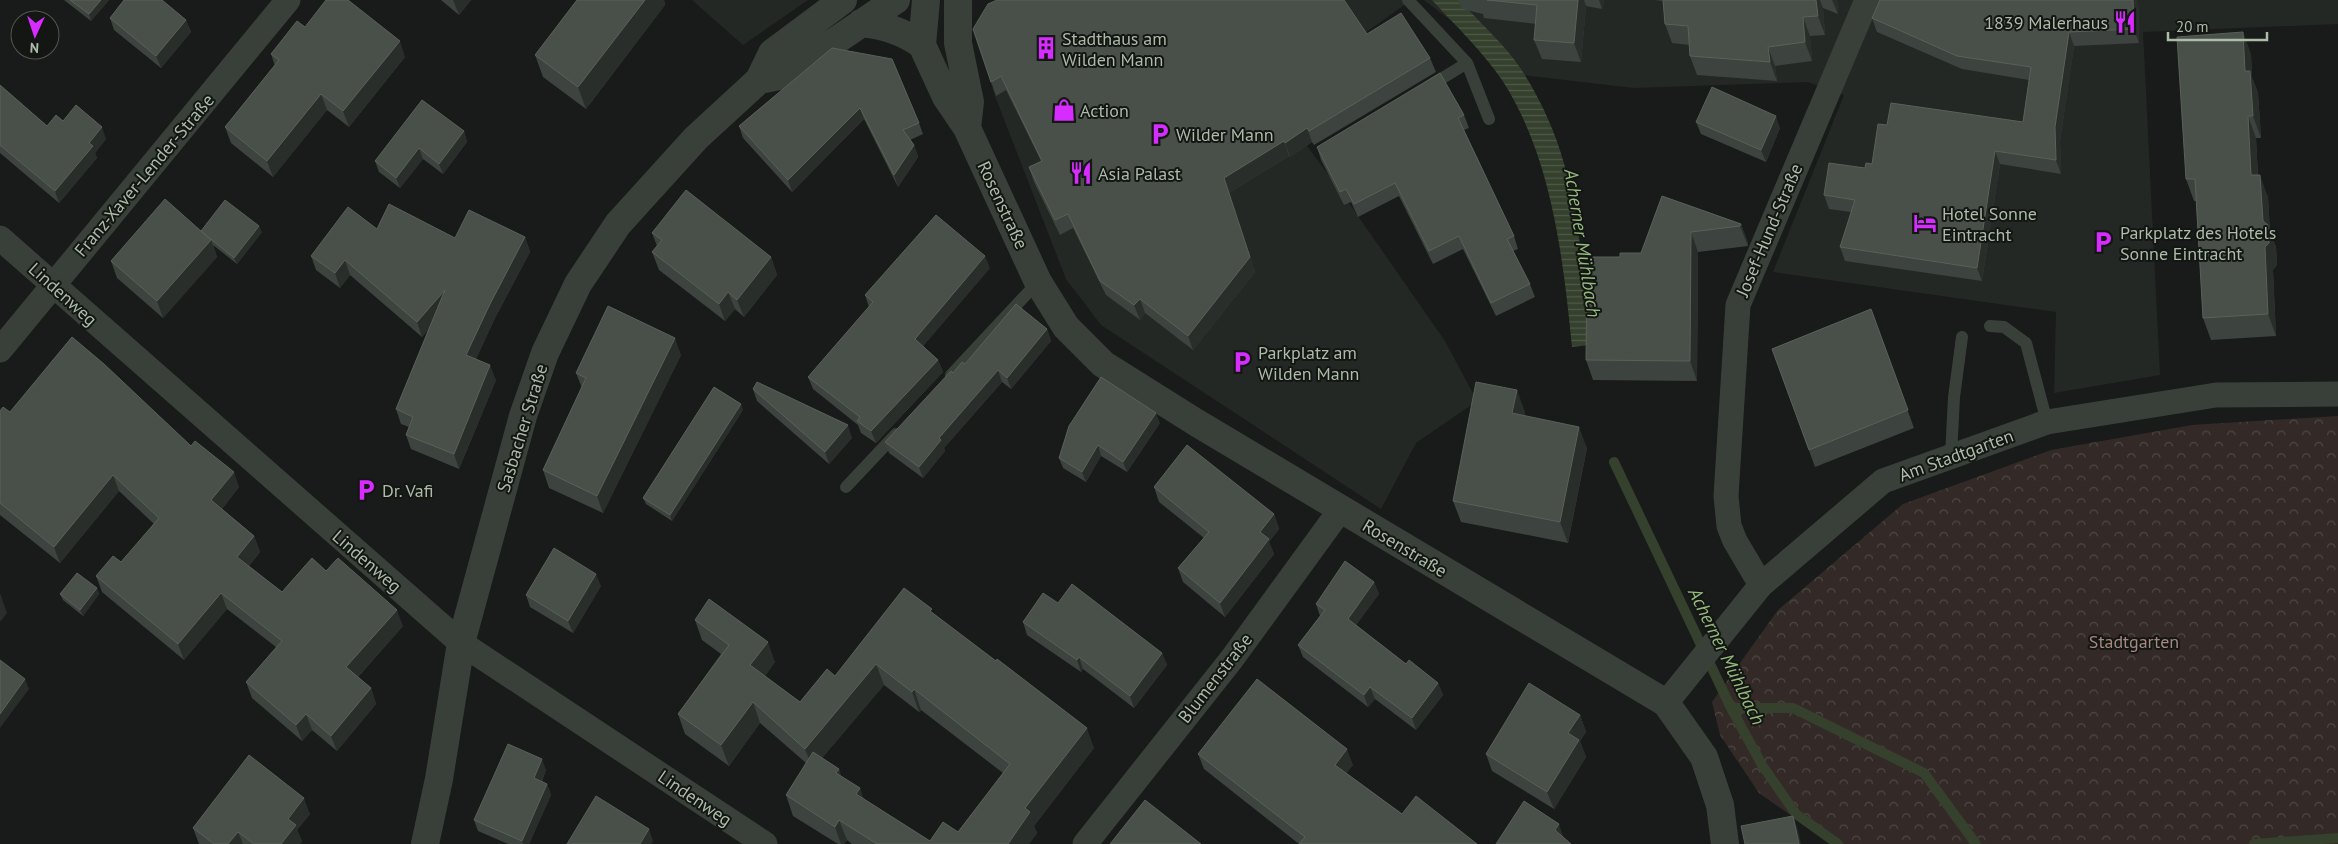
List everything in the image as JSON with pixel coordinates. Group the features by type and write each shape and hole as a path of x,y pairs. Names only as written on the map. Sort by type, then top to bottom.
{"street":[{"name":"Franz-Xaver-Lender-Straße","path":"0,350 288,0"},
{"name":"Sasbacher Straße","path":"425,844 439,779 461,643 523,416 545,353 578,284 618,224 696,138 759,80 772,53 843,0"},
{"path":"759,80 785,75 896,0"},
{"name":"Rosenstraße","path":"926,0 922,45 946,97 967,128 1038,282 1066,327 1103,364 1197,424 1666,703 1704,757 1720,805 1725,844"},
{"path":"958,0 958,43 970,102 967,128"},
{"name":"Josef-Hund-Straße","path":"1761,585 1729,526 1726,496 1738,305 1867,0"},
{"path":"860,23 884,25 912,38 922,45"},
{"name":"Lindenweg","path":"0,238 461,643 765,844"},
{"name":"Am Stadtgarten","path":"1666,703 1761,585 1883,481 2047,422 2216,395 2338,394"},
{"name":"Blumenstraße","path":"1085,844 1231,660 1341,509"}],"lane":[{"path":"1408,0 1467,64 1488,120"},
{"path":"1417,93 1467,64"},
{"path":"945,381 1038,282"},
{"path":"1990,326 2004,327 2026,343 2047,422"},
{"path":"1951,456 1954,397 1962,337"},
{"path":"846,487 906,424"}],"shaded area":[{"path":"692,0 808,0 743,45"},
{"path":"1028,0 1411,0 1273,99 1351,206 1445,341 1477,401 1416,443 1381,509 1101,325 1066,279 995,96 978,44 993,17"},
{"path":"1424,0 2338,0 2338,24 2143,32 2160,375 2054,393 2056,312 1773,272 1844,95 1808,82 1634,88 1522,75"},
{"path":"1432,0 1459,0 1515,60 1540,102 1555,135 1573,202 1583,272 1589,345 1572,347 1559,244 1552,209 1544,175 1533,142 1519,110 1494,69"}],"green space":[{"name":"Stadtgarten","path":"2338,416 2338,844 1832,844 1759,793 1720,735 1712,702 1778,610 1903,504 2051,450 2192,425"}],"building":[{"path":"70,0 101,0 89,14"},
{"path":"124,0 162,0 186,20 156,56 110,18"},
{"path":"326,0 348,0 400,41 343,111 321,94 267,161 225,127 279,60 271,54 297,21 305,27"},
{"path":"577,0 645,0 578,87 535,55"},
{"path":"997,0 1344,0 1367,34 1401,13 1430,58 1309,131 1307,128 1224,178 1250,257 1188,336 1140,299 1134,305 1100,281 1068,214 1055,220 1029,167 1042,161 1001,76 991,82 973,29 988,4"},
{"path":"1487,0 1578,0 1574,43 1534,40 1537,5"},
{"path":"1663,0 1816,0 1818,16 1803,17 1805,42 1768,47 1770,62 1690,56 1688,26 1665,24"},
{"path":"1880,0 2133,0 2134,29 2069,32 2055,127 2056,160 1995,151 1977,268 1840,247 1855,200 1824,195 1829,163 1865,168 1866,163 1872,164 1878,124 1887,125 1891,103 2023,122 2031,67 1957,56 1872,18"},
{"path":"2243,32 2245,71 2250,71 2253,116 2248,116 2251,175 2260,175 2263,221 2268,225 2269,243 2265,247 2268,314 2203,318 2195,179 2186,179 2177,37"},
{"path":"832,48 892,59 919,123 903,130 914,145 894,175 860,108 788,180 739,126"},
{"path":"1440,73 1464,115 1458,118 1514,236 1507,239 1530,284 1491,303 1459,236 1429,251 1395,183 1354,204 1346,189 1340,192 1317,147"},
{"path":"0,85 47,126 56,115 63,121 76,105 102,127 89,143 93,146 55,191 0,145"},
{"path":"1712,87 1776,116 1761,150 1696,122"},
{"path":"422,100 464,131 439,164 419,148 396,178 375,161"},
{"path":"686,190 771,257 737,300 728,292 719,304 652,252 662,240 652,233"},
{"path":"1662,196 1741,224 1740,226 1691,232 1690,361 1586,360 1587,257 1620,257 1620,253 1641,253"},
{"path":"165,199 211,240 157,301 111,261"},
{"path":"225,200 259,226 234,258 201,231"},
{"path":"389,204 455,238 469,210 525,237 466,355 490,365 454,454 406,435 413,417 396,409 445,290 417,322 345,260 335,273 311,256 348,207 377,229"},
{"path":"936,215 985,256 915,339 938,360 871,431 857,421 860,417 808,377 873,302 865,295"},
{"path":"1016,304 1047,329 1007,378 998,370 939,438 941,440 919,467 885,442 951,371 953,373 962,362 965,364"},
{"path":"608,306 675,338 597,496 543,470 586,378 576,373"},
{"path":"1871,309 1908,410 1809,450 1772,349"},
{"path":"72,337 104,364 191,446 195,441 234,472 211,500 254,536 237,557 282,592 312,558 326,571 338,558 397,610 346,667 371,688 331,736 306,714 296,725 246,682 282,641 221,593 178,644 96,576 113,556 121,562 159,518 113,475 54,547 0,503 0,411 3,407 10,412"},
{"path":"1101,377 1156,413 1123,462 1098,445 1082,472 1059,458 1069,426"},
{"path":"757,382 848,425 825,452 753,389"},
{"path":"1476,382 1517,390 1512,413 1579,427 1560,522 1453,501"},
{"path":"714,387 741,404 670,515 643,498"},
{"path":"1187,445 1274,514 1260,532 1269,539 1220,603 1178,568 1209,532 1154,487"},
{"path":"554,548 596,574 568,621 526,595"},
{"path":"1345,561 1374,582 1348,619 1406,664 1409,660 1438,683 1412,718 1370,687 1364,695 1298,645 1325,610 1316,604"},
{"path":"77,573 97,588 80,610 60,594"},
{"path":"1072,584 1162,653 1130,696 1079,657 1077,660 1023,622 1043,593 1058,603"},
{"path":"904,588 932,609 930,611 996,661 997,659 1087,728 1025,808 1030,812 1008,844 877,844 839,820 835,827 786,795 813,752 839,769 836,773 860,788 856,794 930,841 943,822 958,832 1010,764 914,689 912,692 876,664 805,749 753,702 721,745 678,714 729,645 695,620 709,599 768,642 750,665 800,702 827,669 835,676"},
{"path":"0,660 25,679 0,714"},
{"path":"1257,679 1347,749 1335,765 1402,814 1416,796 1477,844 1299,844 1305,837 1198,754"},
{"path":"1529,683 1580,715 1568,733 1579,740 1547,792 1486,754"},
{"path":"508,744 542,759 534,778 547,784 522,841 474,820"},
{"path":"249,755 304,798 288,819 296,825 281,844 254,844 238,832 228,844 214,844 193,828"},
{"path":"596,796 649,829 640,844 567,844"},
{"path":"1145,800 1201,844 1110,844"},
{"path":"1524,801 1559,824 1555,830 1571,844 1496,844"},
{"path":"1793,816 1799,844 1745,844 1741,826"}],"waterway":[{"name":"Acherner Mühlbach","path":"1614,462 1731,708 1762,765 1796,814 1838,844"},
{"path":"1731,708 1793,708 1924,773 1976,844"},
{"name":"Acherner Mühlbach","path":"2254,844 2338,838"}],"place":[{"name":"1839 Malerhaus","path":"2125,22"},
{"name":"Stadthaus am Wilden Mann","path":"1046,48"},
{"name":"Action","path":"1064,110"},
{"name":"Wilder Mann","path":"1160,134"},
{"name":"Asia Palast","path":"1081,173"},
{"name":"Hotel Sonne Eintracht","path":"1925,223"},
{"name":"Parkplatz des Hotels Sonne Eintracht","path":"2103,242"},
{"name":"Parkplatz am Wilden Mann","path":"1242,362"},
{"name":"Dr. Vafi","path":"366,490"}]}
